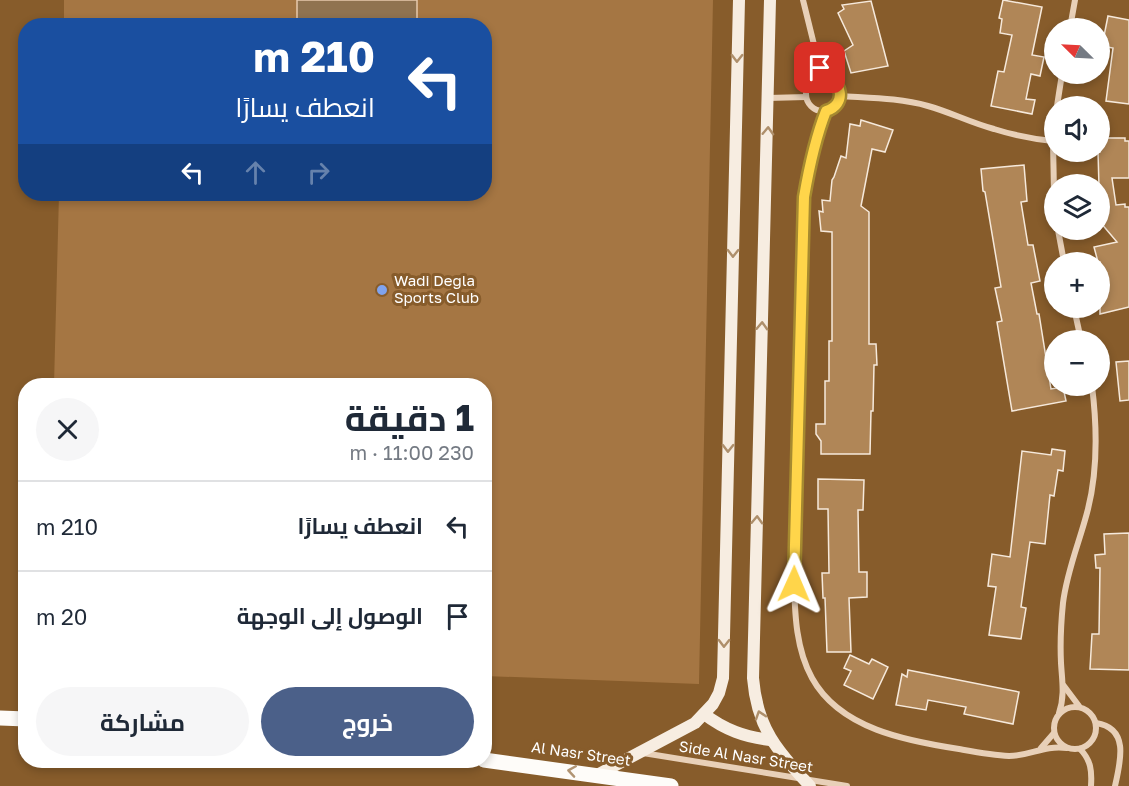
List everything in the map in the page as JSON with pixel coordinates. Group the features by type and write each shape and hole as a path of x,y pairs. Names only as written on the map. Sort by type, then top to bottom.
{"main road":[{"path":"0,718 18,719"},
{"name":"Al Nasr Street","path":"492,761 671,786"}],"street":[{"path":"597,775 695,723 705,714 719,693 723,678 739,0"},
{"path":"770,0 753,678 758,711 770,740 807,783"},
{"path":"803,0 822,77"},
{"path":"1072,18 1075,0"},
{"path":"827,77 839,86 840,96 836,106 826,111 815,110 806,96 812,82 827,77"},
{"path":"768,98 806,96"},
{"path":"840,96 913,102 995,130 1044,140"},
{"path":"826,111 814,144 804,197 802,225 794,584 795,618 805,662 812,678 823,693 841,710 876,730 912,741 997,755 1021,755 1050,747 1080,748 1086,746 1095,736 1096,723 1092,715 1079,706 1067,692 1063,683"},
{"path":"1067,748 1061,744 1054,733 1053,726 1062,700 1061,641 1067,578 1089,508 1093,479 1096,446 1093,396"},
{"path":"1059,713 1065,708 1079,706"},
{"path":"705,714 717,723 743,735 770,740"},
{"path":"1096,723 1115,730 1122,741 1122,753 1115,786"},
{"path":"1039,750 1045,746 1054,733"},
{"path":"1080,748 1090,762 1091,786"},
{"name":"Side Al Nasr Street","path":"640,752 807,783 847,786"}],"shaded area":[{"name":"Wadi Degla Sports Club","path":"64,0 713,0 699,684 492,676 492,378 54,378 59,201 492,201 492,18 64,18"},
{"path":"297,0 417,0 417,18 297,18"}],"building":[{"path":"1003,0 1042,7 1032,55 1044,57 1040,76 1031,74 1026,99 1035,100 1032,114 991,106 998,71 1004,72 1012,35 1000,33 1002,19 999,18"},
{"path":"871,1 888,66 851,73 844,51 853,45 838,13 844,9 842,5"},
{"path":"1108,16 1129,20 1129,104 1110,102 1110,96 1107,96 1113,48 1110,47 1110,18"},
{"path":"861,120 893,130 885,152 872,149 861,206 869,212 869,344 876,344 877,365 874,365 870,454 821,454 821,441 816,434 816,424 825,424 825,381 829,381 829,341 832,341 832,232 821,231 819,211 823,212 822,200 830,201 832,180 841,156 846,158 850,124 860,126"},
{"path":"1110,138 1125,138 1125,141 1129,141 1129,178 1112,178 1116,205 1125,204 1125,207 1129,207 1129,307 1110,312 1110,252 1095,252 1094,247 1117,242 1110,234 1110,174 1099,174 1098,162 1110,162"},
{"path":"1024,165 1027,201 1021,202 1028,245 1033,245 1040,281 1031,283 1044,345 1044,396 1065,396 1066,401 1012,411 997,322 1002,321 995,288 1001,287 981,169"},
{"path":"1129,361 1129,400 1120,401 1116,362"},
{"path":"1052,449 1065,451 1063,471 1058,470 1054,496 1050,495 1045,544 1030,542 1021,607 1026,608 1021,639 989,635 996,587 988,586 992,554 1010,557 1022,451 1051,455"},
{"path":"818,479 864,480 863,510 858,510 859,572 867,572 867,597 849,598 851,652 827,652 822,573 829,573 828,509 818,509"},
{"path":"1129,533 1129,670 1090,669 1092,634 1099,634 1100,568 1096,568 1095,555 1105,554 1104,534"},
{"path":"850,655 869,664 872,659 888,667 873,699 844,685 851,671 844,668"},
{"path":"908,670 1019,692 1013,724 964,714 966,707 928,700 926,710 896,705 902,674 907,677"}],"place":[{"name":"Wadi Degla Sports Club","path":"382,290"}],"route":[{"path":"794,584 804,197 814,144 821,124 826,111 836,106 840,96 839,86 832,79 822,77 820,68"}]}
